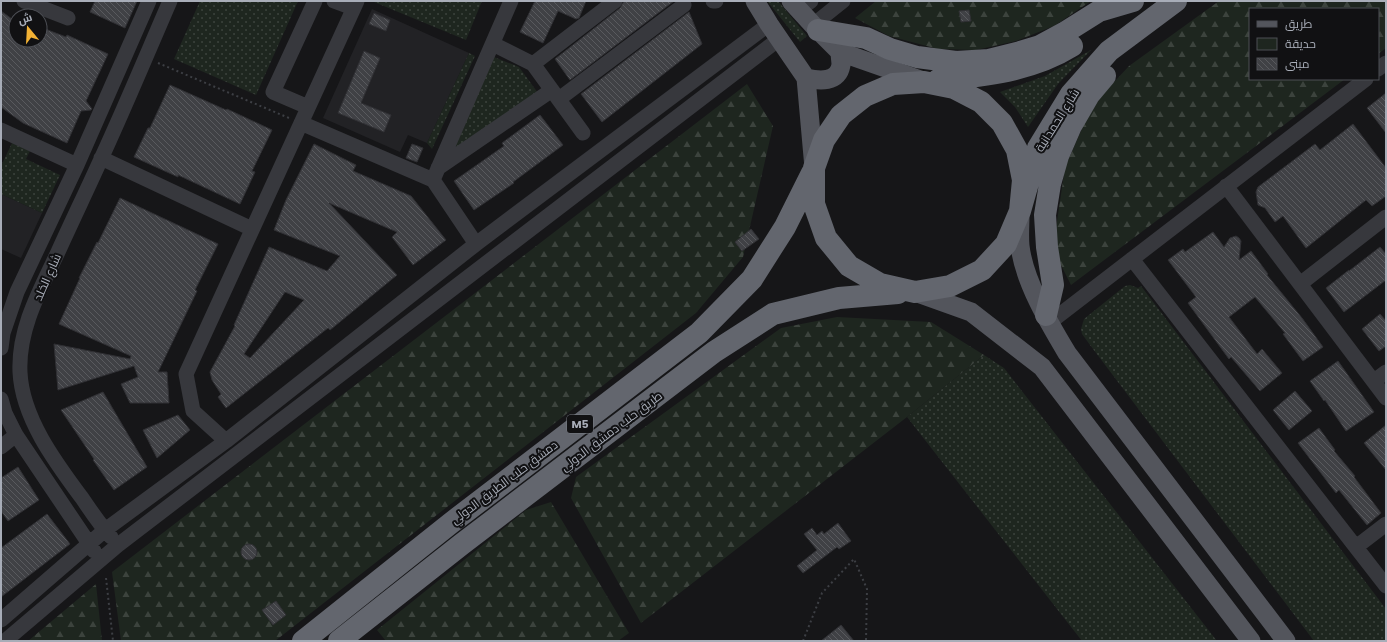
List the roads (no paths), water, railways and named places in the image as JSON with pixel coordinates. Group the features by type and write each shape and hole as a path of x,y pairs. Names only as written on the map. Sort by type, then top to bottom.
{"highway":[{"path":"815,28 866,38 890,49 916,57 956,62 989,60 1040,46 1099,11 1133,1"},
{"path":"915,292 880,284 849,266 826,238 814,204 814,168 824,140 841,115 865,96 893,84 991,75 1045,60 1070,47 1137,1"},
{"name":"شارع الحمدانية","path":"1020,211 1038,148 1071,94 1109,51 1176,1"},
{"path":"1048,319 1053,286 1047,247 1045,215 1050,184 1058,156 1071,126 1089,95 1106,74 1132,50 1155,17"},
{"path":"924,82 954,88 981,102 1002,124 1017,150 1023,180 1020,211"},
{"name":"دمشق حلب الطريق الدولي","path":"303,641 451,523 699,333 752,279 785,227 814,168"},
{"name":"طريق حلب دمشق الدولي","path":"339,641 462,544 714,352 773,314 839,298 915,292 950,286 982,270 1006,244 1020,211"}],"main road":[{"path":"755,1 806,78 814,168"},
{"path":"800,4 815,28 840,52 924,82"},
{"path":"806,78 819,81 830,79 838,74 841,65 840,52"},
{"path":"1020,211 1020,245 1033,290 1067,353 1286,641"},
{"path":"915,292 971,312 1042,366 1251,641"},
{"path":"1178,545 1182,548 1186,548 1195,545 1200,537 1200,528"},
{"path":"1204,579 1204,570 1209,564 1217,560 1225,562"}],"street":[{"path":"24,1 68,18"},
{"path":"1,348 3,333 17,292 77,165 149,1"},
{"name":"شارع الخلد","path":"118,545 105,530 69,481 47,448 29,410 23,392 20,372 22,342 29,318 42,285 101,158 170,1"},
{"path":"308,108 274,92 315,1"},
{"path":"226,441 193,412 186,374 355,5 334,1"},
{"path":"435,174 511,1"},
{"path":"533,64 615,1"},
{"path":"815,28 843,1"},
{"path":"435,174 555,95 684,5"},
{"path":"1,620 105,530 226,441 476,244 774,31"},
{"path":"5,641 118,545 774,31"},
{"path":"493,44 533,64 583,133"},
{"path":"1048,319 1132,259 1365,80"},
{"path":"301,123 435,174 476,244"},
{"path":"1,130 77,165"},
{"path":"101,158 252,230"},
{"path":"1226,186 1386,398"},
{"path":"1300,284 1386,217"},
{"path":"1132,259 1386,586"},
{"path":"24,276 42,285"},
{"path":"1,300 17,292"},
{"path":"1374,381 1386,372"},
{"path":"2,407 16,435 100,560"},
{"path":"1,447 16,435"},
{"path":"1356,547 1386,524"}]}
